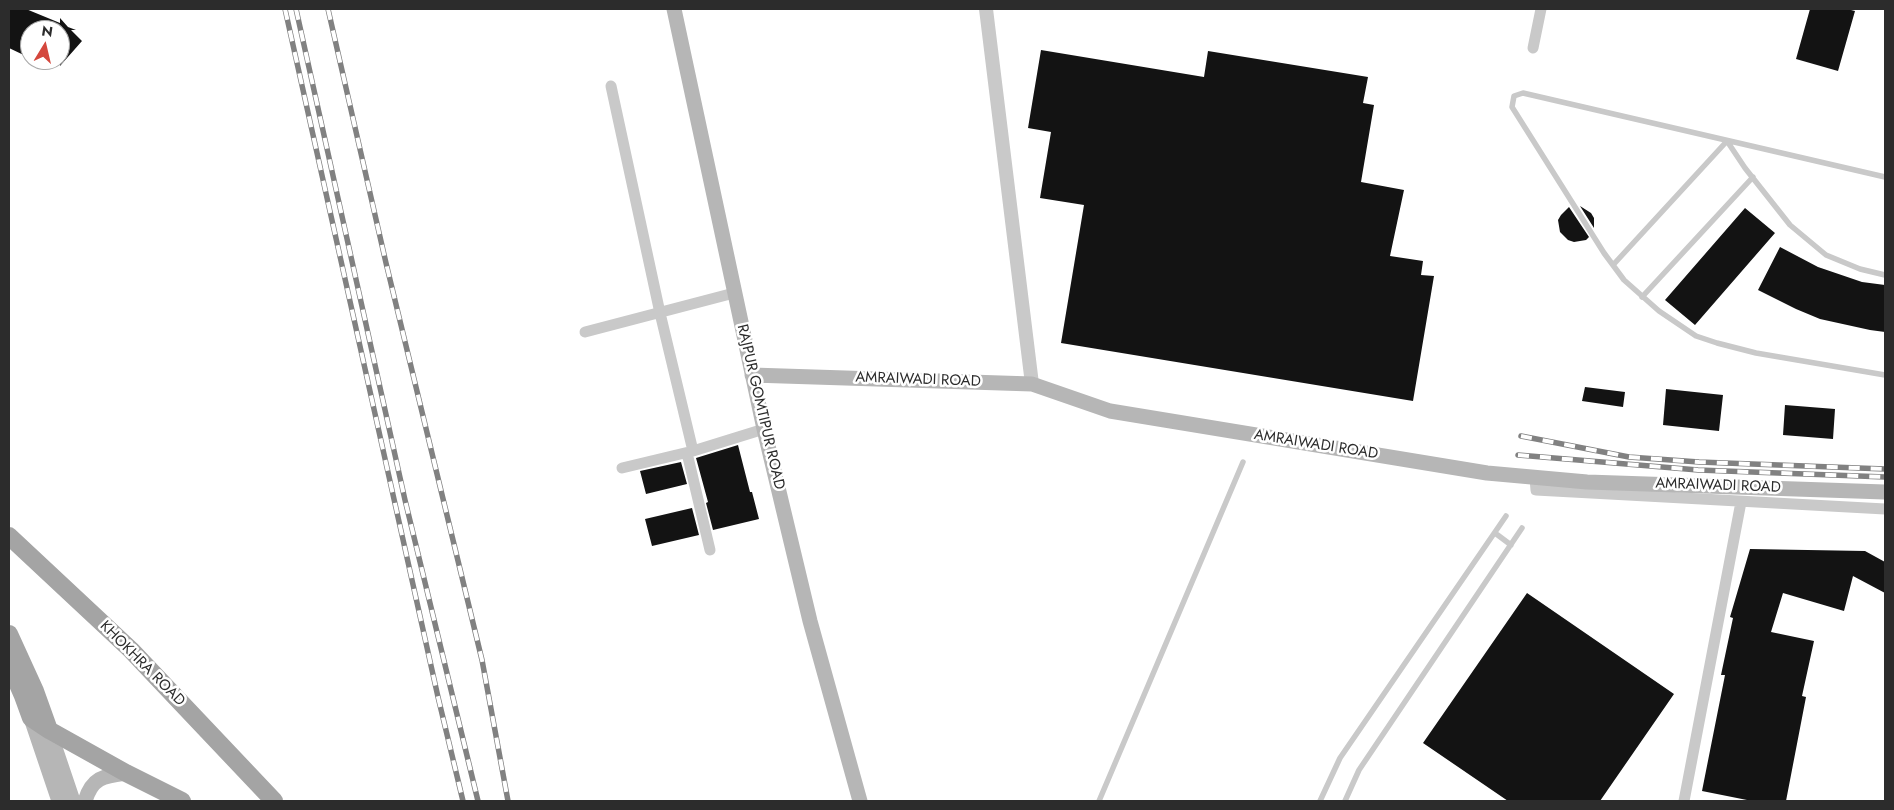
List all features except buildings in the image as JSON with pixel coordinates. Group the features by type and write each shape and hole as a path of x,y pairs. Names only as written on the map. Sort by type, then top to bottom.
{"main road":[{"name":"RAJPUR GOMTIPUR ROAD","path":"674,9 764,429 810,620 860,801"},
{"name":"AMRAIWADI ROAD","path":"752,375 1032,384 1110,411 1487,473 1535,478 1587,482 1885,492"},
{"name":"KHOKHRA ROAD","path":"9,536 131,650 272,799"},
{"path":"9,634 35,691 73,801"},
{"path":"9,664 31,718 60,801"},
{"path":"31,718 126,773 182,801"},
{"path":"85,801 93,784 104,776 126,773"}],"street":[{"path":"986,9 1032,384"},
{"path":"1533,48 1541,9"},
{"path":"611,86 710,550"},
{"path":"585,332 734,293"},
{"path":"622,468 690,452 764,429"},
{"path":"1535,478 1536,490 1885,509"},
{"path":"1684,801 1741,502"}],"lane":[{"path":"1885,176 1523,93 1514,96 1512,106 1613,265 1624,280 1659,311 1696,336 1717,343 1756,353 1885,375"},
{"path":"1728,141 1745,168 1790,225 1826,255 1860,269 1885,275"},
{"path":"1613,265 1728,141"},
{"path":"1642,297 1753,177"},
{"path":"1099,801 1243,462"},
{"path":"1320,801 1340,758 1506,516"},
{"path":"1345,801 1359,770 1522,528"},
{"path":"1495,533 1511,545"}],"railway":[{"path":"285,9 438,697 463,801"},
{"path":"296,9 405,500 478,801"},
{"path":"328,9 386,263 482,660 508,801"},
{"path":"1521,436 1629,457 1699,462 1885,469"},
{"path":"1518,455 1698,470 1885,477"}]}
